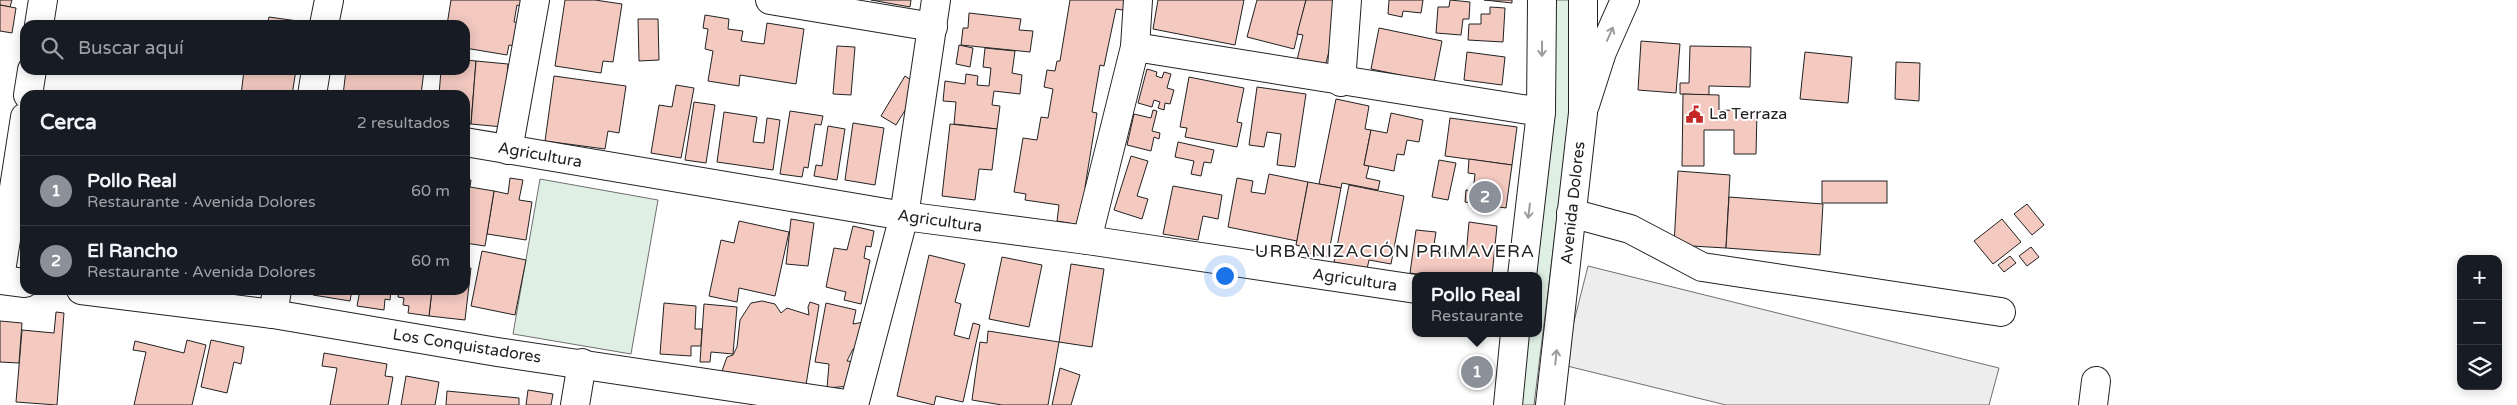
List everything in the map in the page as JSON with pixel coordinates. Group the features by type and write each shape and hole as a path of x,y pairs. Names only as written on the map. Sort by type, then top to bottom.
{"street":[{"path":"40,20 43,0"},
{"path":"325,20 329,0"},
{"path":"508,150 535,0"},
{"path":"770,0 932,27"},
{"path":"854,405 904,216 936,0"},
{"path":"1086,240 1135,48 1138,0"},
{"path":"1341,82 1347,0"},
{"path":"1522,272 1541,112 1542,0"},
{"name":"Avenida Dolores","path":"1550,405 1583,113 1584,0"},
{"path":"1583,113 1602,52 1625,0"},
{"path":"1135,48 1341,82 1541,112"},
{"path":"29,90 31,75"},
{"path":"313,90 315,75"},
{"name":"Agricultura","path":"470,143 904,216 1086,240 1412,288"},
{"path":"20,149 0,279 20,282"},
{"path":"1572,213 1630,229 1702,267 2000,312"},
{"name":"Los Conquistadores","path":"162,295 275,302 497,352 582,363 854,405"},
{"path":"1508,405 1515,337"},
{"path":"576,405 582,363"}],"green space":[{"path":"1555,0 1569,0 1570,113 1534,405 1521,405 1529,337 1542,337 1542,272 1536,272 1555,112"},
{"path":"540,179 658,200 631,354 513,334"}],"shaded area":[{"path":"1588,266 1999,368 1989,405 1726,405 1563,365"}],"building":[{"path":"0,0 12,0 10,7 0,5"},
{"path":"451,0 521,0 520,6 517,5 514,22 520,23 515,46 509,45 507,55 470,49 470,20 448,20"},
{"path":"565,0 595,0 622,4 613,62 603,61 601,73 555,66"},
{"path":"871,0 911,0 910,7"},
{"path":"1070,0 1131,0 1129,11 1116,9 1104,66 1100,65 1092,112 1097,113 1085,187 1093,188 1087,226 1057,221 1059,205 1025,200 1026,194 1014,192 1023,138 1037,140 1041,117 1048,118 1053,89 1044,87 1047,70 1055,71 1057,61 1060,61"},
{"path":"1158,0 1244,0 1235,45 1153,29"},
{"path":"1257,0 1306,0 1294,49 1247,37"},
{"path":"1306,0 1342,0 1325,67 1297,60 1303,35 1297,34"},
{"path":"1389,0 1423,0 1421,13 1403,11 1402,17 1388,14"},
{"path":"1450,0 1470,2 1469,19 1463,19 1461,35 1436,33 1438,7 1449,7"},
{"path":"1484,0 1512,0 1512,3"},
{"path":"0,5 16,8 12,33 0,31"},
{"path":"1490,7 1505,8 1503,42 1468,40 1469,24 1481,24 1481,14 1490,14"},
{"path":"969,13 1021,19 1019,30 1033,31 1030,52 961,45 963,28 968,28"},
{"path":"705,15 729,19 728,29 743,31 741,41 764,44 767,23 804,29 796,84 740,75 739,86 708,81 713,51 705,49 708,29 703,28"},
{"path":"269,17 291,20 268,20"},
{"path":"638,19 658,19 659,60 639,61"},
{"path":"1379,28 1442,41 1434,82 1371,69"},
{"path":"1641,41 1680,44 1676,93 1638,90"},
{"path":"959,45 973,48 970,67 956,64"},
{"path":"837,46 855,47 851,95 833,94"},
{"path":"1690,46 1751,47 1750,87 1709,86 1709,95 1680,94 1680,83 1689,83"},
{"path":"985,48 1015,51 1012,73 1022,75 1020,94 994,91 992,105 1000,106 997,129 954,124 956,102 943,101 945,81 965,84 966,74 978,76 977,85 989,86 991,68 983,67"},
{"path":"1467,52 1505,57 1502,85 1464,80"},
{"path":"1805,52 1852,57 1848,103 1800,99"},
{"path":"470,60 476,61 471,124 470,90 439,90 441,75 470,75"},
{"path":"476,61 508,64 503,127 471,124"},
{"path":"1896,62 1920,63 1919,101 1895,99"},
{"path":"1147,69 1157,72 1156,76 1162,78 1164,72 1171,74 1167,88 1174,90 1170,104 1165,103 1164,110 1158,108 1160,102 1154,100 1152,107 1138,103"},
{"path":"243,75 295,75 293,90 242,90"},
{"path":"345,75 423,75 422,90 344,90"},
{"path":"554,76 626,86 619,133 608,131 605,149 545,141"},
{"path":"905,76 920,86 896,125 881,116"},
{"path":"1189,77 1244,88 1237,122 1242,123 1237,147 1185,137 1187,128 1180,127"},
{"path":"676,85 694,88 681,158 651,153 659,105 672,107"},
{"path":"1257,87 1306,94 1295,167 1277,165 1281,134 1267,132 1264,147 1249,145"},
{"path":"1683,94 1719,95 1719,110 1757,111 1756,154 1734,154 1734,130 1704,130 1704,166 1682,166"},
{"path":"1336,99 1369,106 1365,129 1371,130 1364,165 1369,166 1366,178 1380,181 1378,190 1342,183 1341,188 1319,184"},
{"path":"694,102 715,105 706,163 685,160"},
{"path":"1153,110 1157,111 1152,131 1160,133 1159,139 1154,137 1151,151 1127,145 1134,114 1151,118"},
{"path":"790,111 823,116 821,125 815,124 808,168 804,167 802,177 780,174"},
{"path":"724,112 757,117 753,142 764,143 767,118 780,120 773,170 717,162"},
{"path":"1391,113 1423,120 1419,142 1407,140 1404,155 1397,154 1394,171 1364,165 1371,130 1387,133"},
{"path":"1450,118 1517,127 1512,165 1445,156"},
{"path":"853,123 884,128 875,185 845,180"},
{"path":"950,124 997,129 992,170 979,169 975,200 942,196"},
{"path":"828,126 845,129 837,180 814,176 816,165 822,166"},
{"path":"1178,142 1214,150 1211,163 1204,162 1201,176 1191,174 1194,161 1175,157"},
{"path":"1131,156 1148,161 1137,196 1148,199 1142,219 1114,210"},
{"path":"1469,159 1512,165 1506,208 1465,202 1466,190 1473,191 1475,174 1468,173"},
{"path":"1439,160 1456,163 1448,200 1432,197"},
{"path":"1678,171 1730,175 1726,248 1674,245"},
{"path":"1269,174 1308,182 1297,241 1228,227 1237,178 1253,181 1251,192 1265,194"},
{"path":"510,178 523,180 519,200 532,202 526,240 487,234 494,191 508,194"},
{"path":"1822,181 1887,181 1887,203 1822,203"},
{"path":"1308,182 1341,188 1328,257 1307,253 1308,248 1296,245"},
{"path":"1349,185 1404,196 1391,264 1369,260 1367,269 1334,262"},
{"path":"1173,186 1222,195 1218,219 1203,216 1198,240 1163,234"},
{"path":"470,187 494,191 485,246 470,244"},
{"path":"1729,197 1823,204 1820,255 1726,248"},
{"path":"2027,204 2044,225 2032,235 2014,214"},
{"path":"791,219 814,223 808,266 786,264"},
{"path":"2002,219 2021,242 1993,264 1974,241"},
{"path":"739,221 789,232 775,296 739,288 737,302 709,296 721,240 734,243"},
{"path":"1469,222 1497,226 1492,272 1410,273 1416,230 1436,232 1433,251 1466,255"},
{"path":"853,226 874,231 871,247 866,246 864,258 870,260 861,304 844,300 846,292 826,287 834,248 847,250"},
{"path":"2031,247 2039,257 2027,266 2019,256"},
{"path":"482,251 526,260 515,315 471,306"},
{"path":"929,255 965,264 955,302 961,304 954,335 969,339 973,323 980,325 963,402 936,396 934,405 897,396"},
{"path":"2010,256 2016,263 2004,272 1998,265"},
{"path":"1002,257 1042,265 1029,327 989,319"},
{"path":"1071,264 1104,269 1092,347 1059,342"},
{"path":"313,295 351,295 350,301"},
{"path":"359,295 390,295 390,300 385,299 384,310 357,306"},
{"path":"398,295 431,295 429,316 408,313 409,306 403,305 404,298 398,297"},
{"path":"431,295 468,295 465,320 429,316"},
{"path":"762,301 775,304 781,313 787,308 809,315 808,307 810,302 819,305 806,385 722,371 727,357 733,355 737,347 740,320 751,303"},
{"path":"664,303 696,306 695,329 702,329 701,346 691,346 691,356 660,354"},
{"path":"826,303 856,310 853,324 864,322 861,344 853,349 847,361 858,362 850,386 827,388 829,364 815,362"},
{"path":"704,304 737,307 733,354 711,352 710,362 700,362"},
{"path":"56,312 64,313 57,405 16,402 22,330 54,333"},
{"path":"0,321 22,323 19,363 0,362"},
{"path":"988,331 1059,342 1048,405 1002,405 972,400 980,342 987,343"},
{"path":"187,340 206,345 192,405 134,405 146,352 133,350 135,341 184,353"},
{"path":"211,340 244,347 241,364 234,362 227,393 201,387"},
{"path":"324,353 387,364 385,376 393,377 388,405 330,405 337,368 322,366"},
{"path":"1060,368 1080,375 1071,405 1052,405"},
{"path":"406,376 439,382 435,405 401,405"},
{"path":"528,390 553,394 551,405 526,405"},
{"path":"447,391 519,398 519,405 446,405"}],"place":[{"name":"La Terraza","path":"1695,114"},
{"name":"El Rancho","path":"1485,197"},
{"name":"Pollo Real","path":"1477,372"}],"district":[{"name":"URBANIZACIÓN PRIMAVERA","path":"1395,251"}]}
